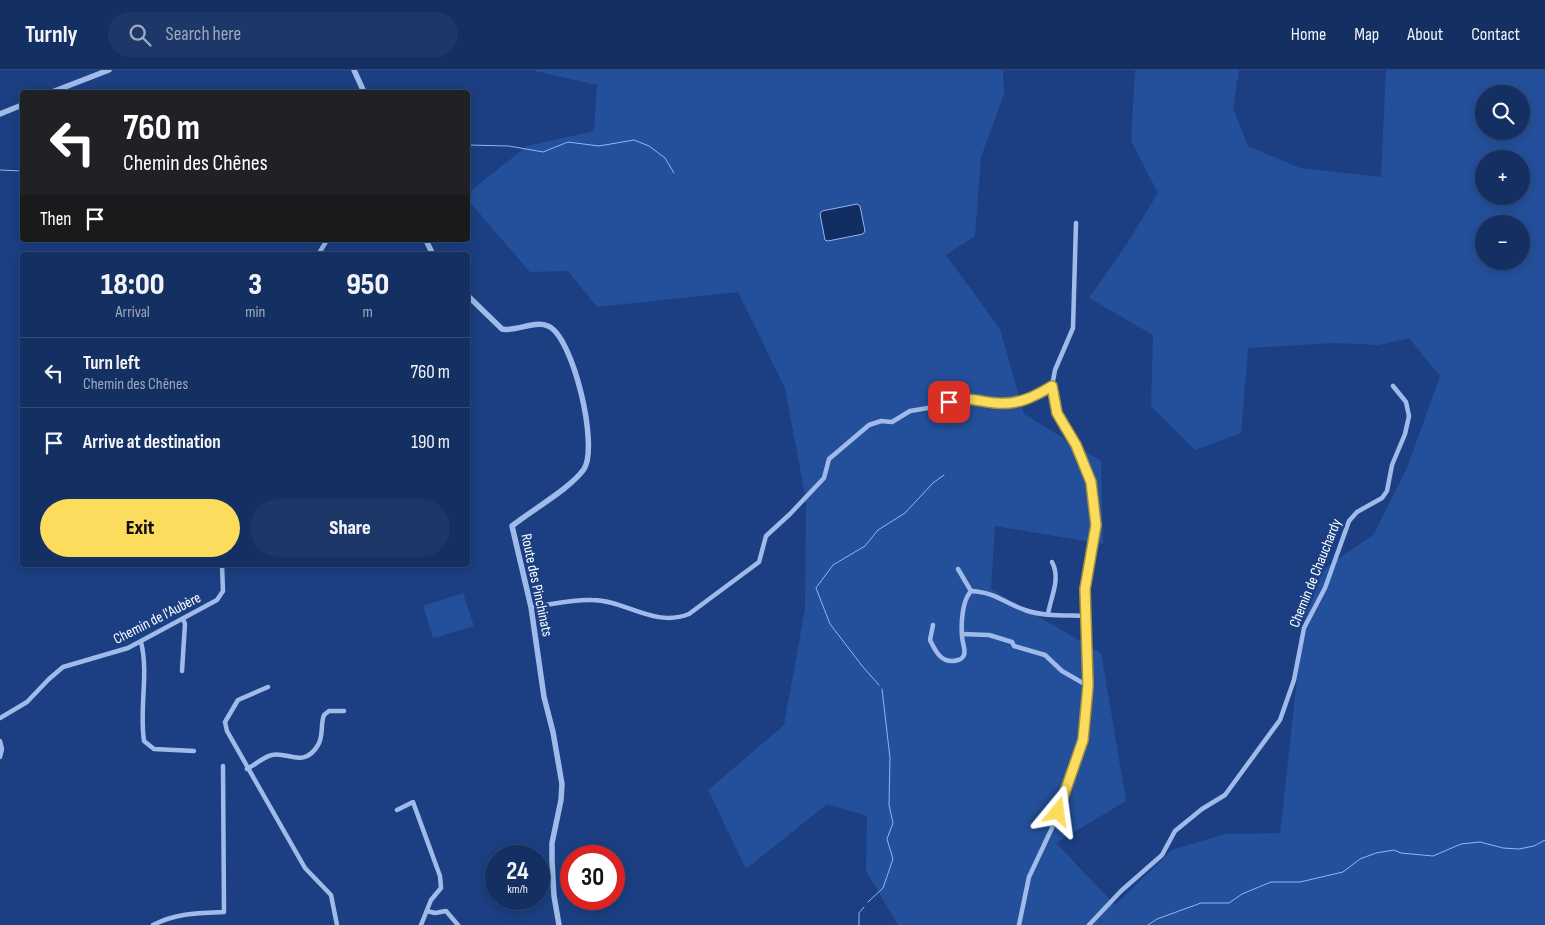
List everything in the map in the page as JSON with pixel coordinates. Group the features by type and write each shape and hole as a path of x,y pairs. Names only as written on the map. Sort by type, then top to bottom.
{"street":[{"path":"57,90 109,70"},
{"path":"354,70 363,90"},
{"path":"0,114 20,106"},
{"path":"1019,925 1029,877 1052,828 1064,789 1083,740 1088,686 1087,570 1096,525 1092,489 1076,445 1057,413 1052,386 1055,370 1073,328 1076,223"},
{"name":"Route des Pinchinats","path":"470,298 502,329 543,324 552,328 572,362 584,402 589,455 585,468 576,478 512,526 531,607 544,697 553,732 562,784 561,800 552,843 554,896 559,925"},
{"path":"531,607 592,600 652,616 675,617 689,614 759,562 766,536 824,478 829,459 869,425 881,421 892,422 910,411 940,406 957,398 998,403 1020,402 1034,398 1052,386"},
{"name":"Chemin de Chauchardy","path":"1089,925 1121,891 1162,855 1175,831 1202,809 1226,795 1280,720 1294,680 1304,628 1317,600 1325,588 1349,521 1357,512 1382,498 1387,491 1392,465 1405,434 1409,416 1406,402 1393,386"},
{"path":"1048,614 1057,570 1052,562"},
{"name":"Chemin de l'Aubère","path":"0,718 27,702 63,667 110,655 140,642 217,600 222,595 224,587 222,567"},
{"path":"958,569 971,591"},
{"path":"971,591 996,595 1023,610 1048,614 1087,616"},
{"path":"933,625 930,640 937,654 945,661 961,659 964,656 962,634 966,596 971,591"},
{"path":"182,671 185,624 183,619"},
{"path":"962,634 989,635 1012,642 1014,646 1038,651 1062,671 1088,686"},
{"path":"140,642 143,652 141,714 144,741 154,749 194,751"},
{"path":"268,687 238,700 225,722 232,742 283,826 305,868 331,895 337,925"},
{"path":"248,769 273,754 296,758 310,754 317,747 323,734 324,715 329,711 344,711"},
{"path":"0,741 2,749 0,757"},
{"path":"154,925 169,917 181,914 224,912 223,766"},
{"path":"397,810 413,802 440,876 441,888 431,900 421,925"},
{"path":"427,911 435,913 446,911 458,925"}],"shaded area":[{"path":"531,70 1003,70 1004,94 981,157 975,236 946,255 1000,329 1024,414 1101,461 1103,544 995,526 991,589 1101,653 1126,801 1056,843 1115,905 1172,850 1225,834 1280,833 1308,580 1373,535 1407,468 1440,376 1409,338 1379,345 1334,343 1248,348 1241,433 1195,450 1151,406 1153,335 1089,298 1128,242 1158,193 1131,141 1135,70 1239,70 1233,108 1248,146 1300,168 1381,177 1386,70 1545,70 1545,925 898,925 866,871 867,816 827,804 746,869 708,790 784,725 805,609 806,500 785,388 738,292 597,307 568,271 530,272 470,202 470,191 527,146 594,131 597,85"},
{"path":"857,204 860,206 865,231 863,234 825,240 820,214 822,211"},
{"path":"463,593 474,626 433,638 423,606"}],"waterway":[{"path":"470,145 509,146 543,152 568,142 599,146 634,140 649,146 665,158 674,173"},
{"path":"0,170 20,171"},
{"path":"879,685 830,624 816,588 833,565 865,546 878,530 905,513 933,483 944,475"},
{"path":"868,902 883,888 893,859 887,839 893,823 889,805 890,758 882,689"},
{"path":"1148,925 1157,919 1201,903 1229,903 1242,894 1271,882 1300,882 1343,872 1360,859 1376,853 1394,850 1401,853 1433,856 1461,844 1480,842 1503,848 1519,849 1534,846 1545,840"},
{"path":"859,925 859,913 864,907"}],"route":[{"path":"949,402 957,398 998,403 1020,402 1034,398 1052,386 1057,413 1076,445 1091,482 1096,525 1085,589 1088,699 1083,740 1064,789 1058,812"}]}
